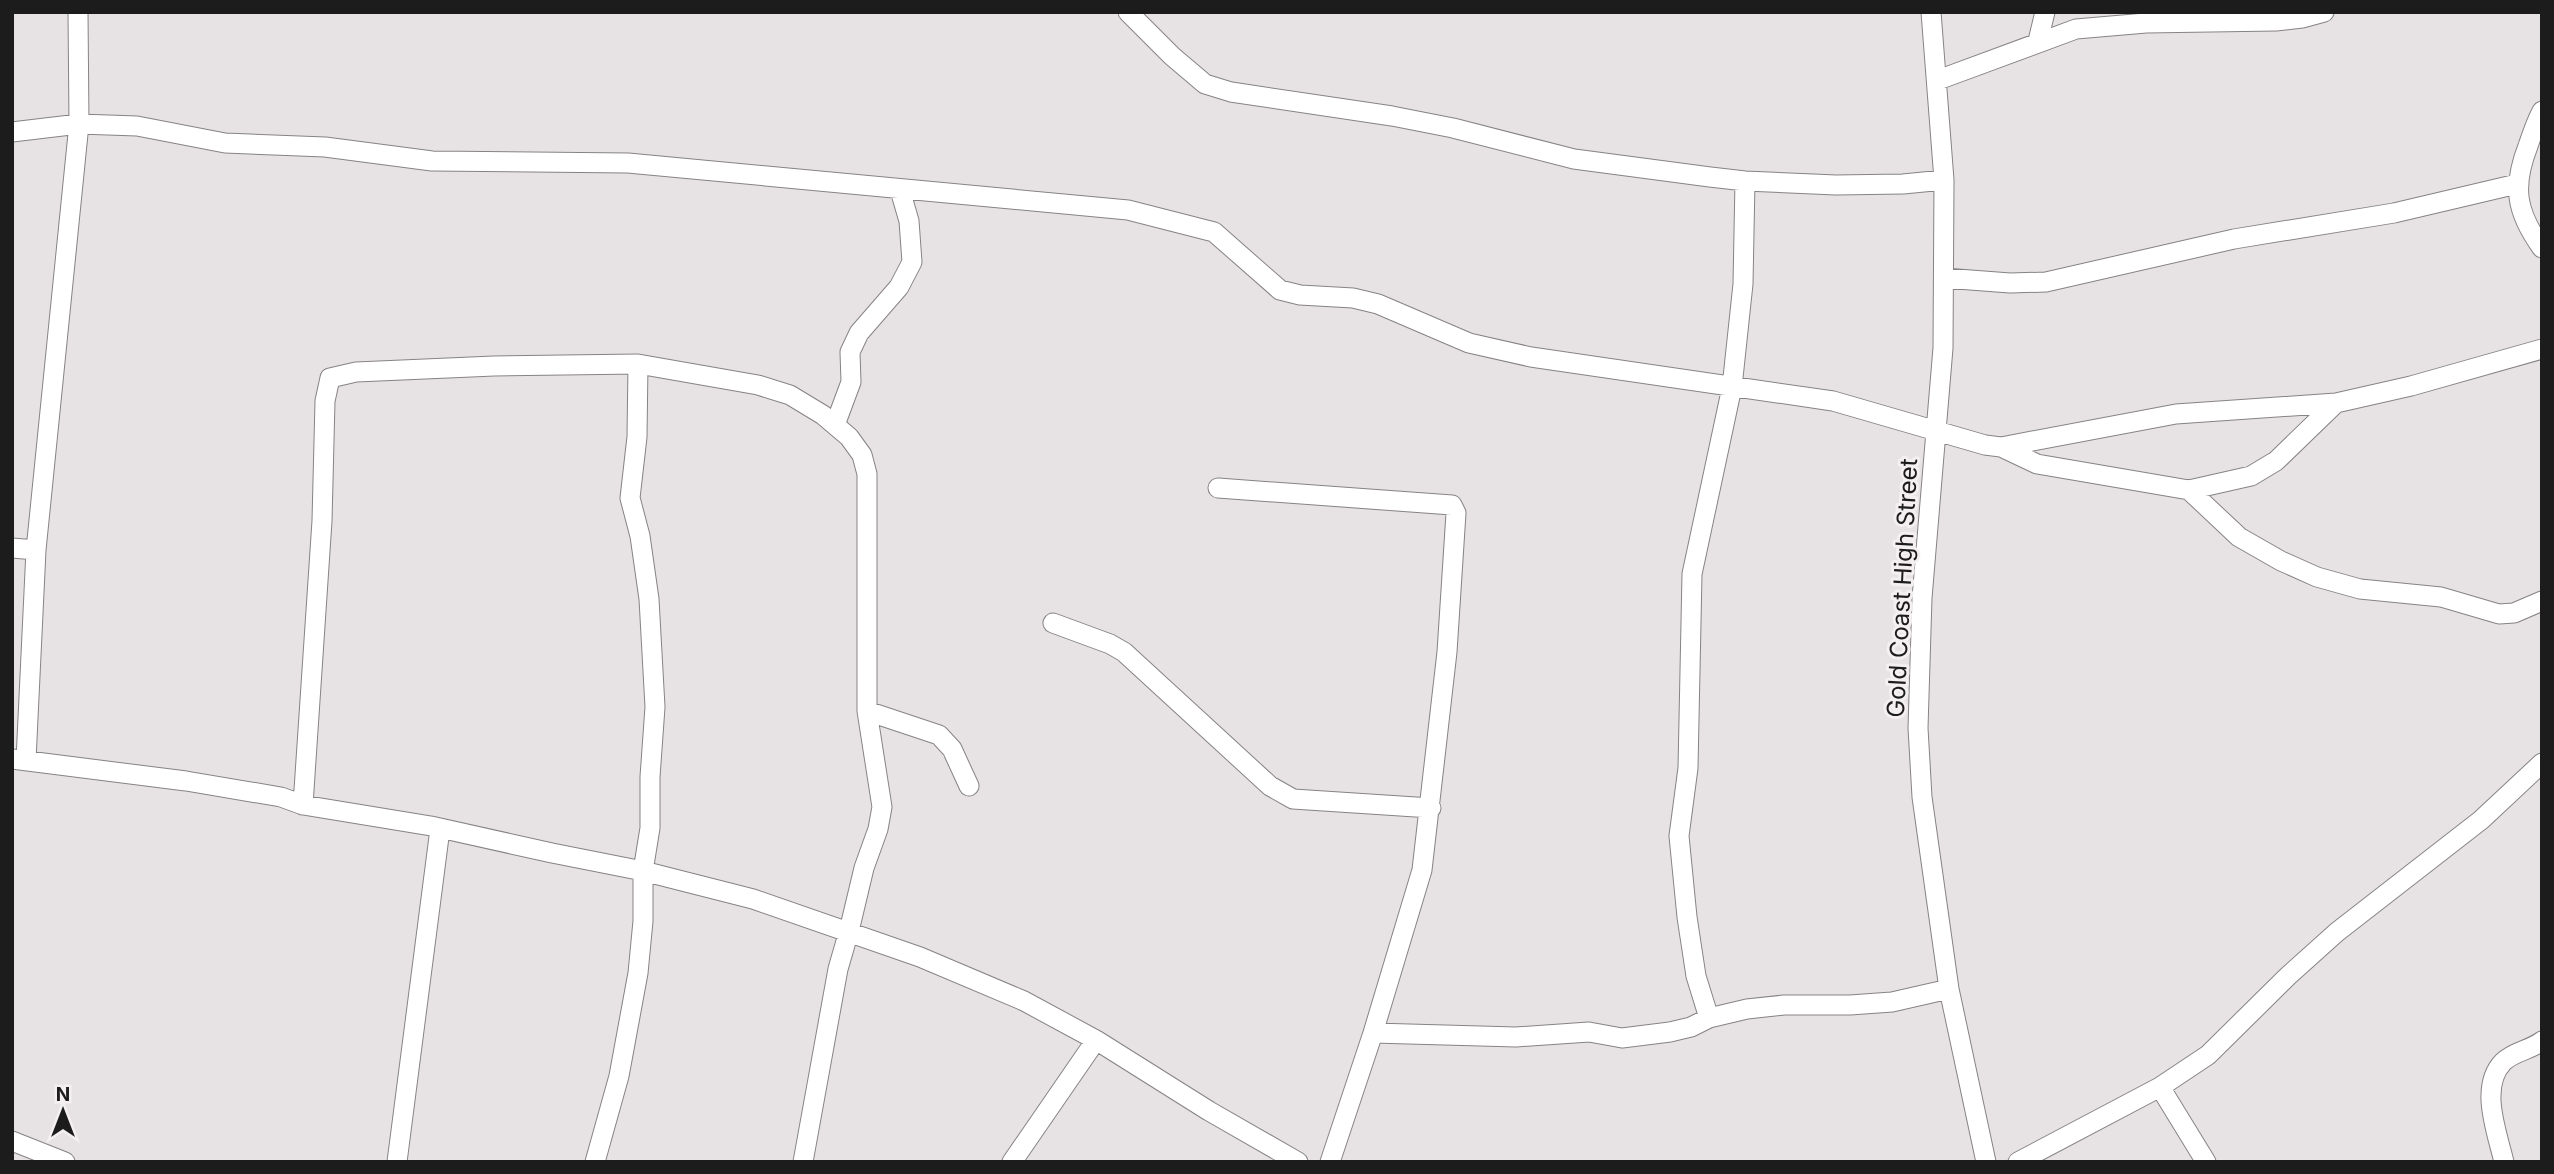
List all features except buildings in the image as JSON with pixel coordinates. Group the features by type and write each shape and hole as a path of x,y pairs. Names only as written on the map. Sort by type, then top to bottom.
{"street":[{"path":"78,12 79,124 36,550 19,760 186,781 281,797 303,805 431,826 643,871 753,900 920,957 1013,996 1096,1040 1290,1160"},
{"path":"1128,12 1172,56 1205,84 1214,88 1453,128 1574,159 1745,181 1836,185 1944,180"},
{"name":"Gold Coast High Street","path":"1931,12 1944,180 1943,348 1922,598 1918,729 1922,797 1949,989 1986,1162"},
{"path":"2038,41 2045,12"},
{"path":"1938,80 2076,29 2146,23 2276,21 2324,12"},
{"path":"2542,111 2520,167 2517,184 2520,208 2542,248"},
{"path":"12,132 79,124 137,126 225,143 325,147 432,161 628,163 900,190 1009,197 1148,214 1214,232 1280,290 1300,295 1353,298 1378,304 1469,343 1531,357 1833,401 1985,445 2001,447 2038,464 2189,490 2251,476 2276,461 2336,403"},
{"path":"1709,1018 1694,964 1679,836 1688,768 1692,574 1732,387 1743,284 1745,181"},
{"path":"1944,278 2010,284 2046,282 2234,239 2394,213 2517,184"},
{"path":"835,425 851,382 850,352 859,333 899,287 912,262 909,221 900,190"},
{"path":"2001,447 2176,414 2336,403 2542,349"},
{"path":"596,1162 619,1076 638,973 643,921 643,871 650,828 650,777 655,707 649,599 640,536 630,499 637,437 638,364"},
{"path":"303,805 322,521 325,401 330,378 370,371 638,364 758,385 790,395 823,415 849,437 862,455 867,474 867,711 882,807 838,969 803,1162"},
{"path":"1218,488 1452,505 1456,513 1447,652 1431,808 1419,888 1331,1162"},
{"path":"2189,490 2239,537 2317,578 2360,589 2441,597 2498,614 2514,613 2542,601"},
{"path":"12,548 36,550"},
{"path":"1053,624 1110,644 1124,652 1270,786 1293,799 1431,808"},
{"path":"867,711 939,735 952,749 969,786"},
{"path":"2018,1162 2160,1087 2220,1046 2288,976 2337,932 2481,820 2542,763"},
{"path":"397,1162 440,829"},
{"path":"1373,1033 1516,1037 1588,1032 1622,1038 1671,1032 1709,1018 1784,1005 1892,1002 1949,989"},
{"path":"1012,1162 1096,1040"},
{"path":"2504,1162 2494,1120 2490,1087 2503,1062 2542,1041"},
{"path":"2160,1087 2206,1162"},
{"path":"12,1141 65,1162"}]}
